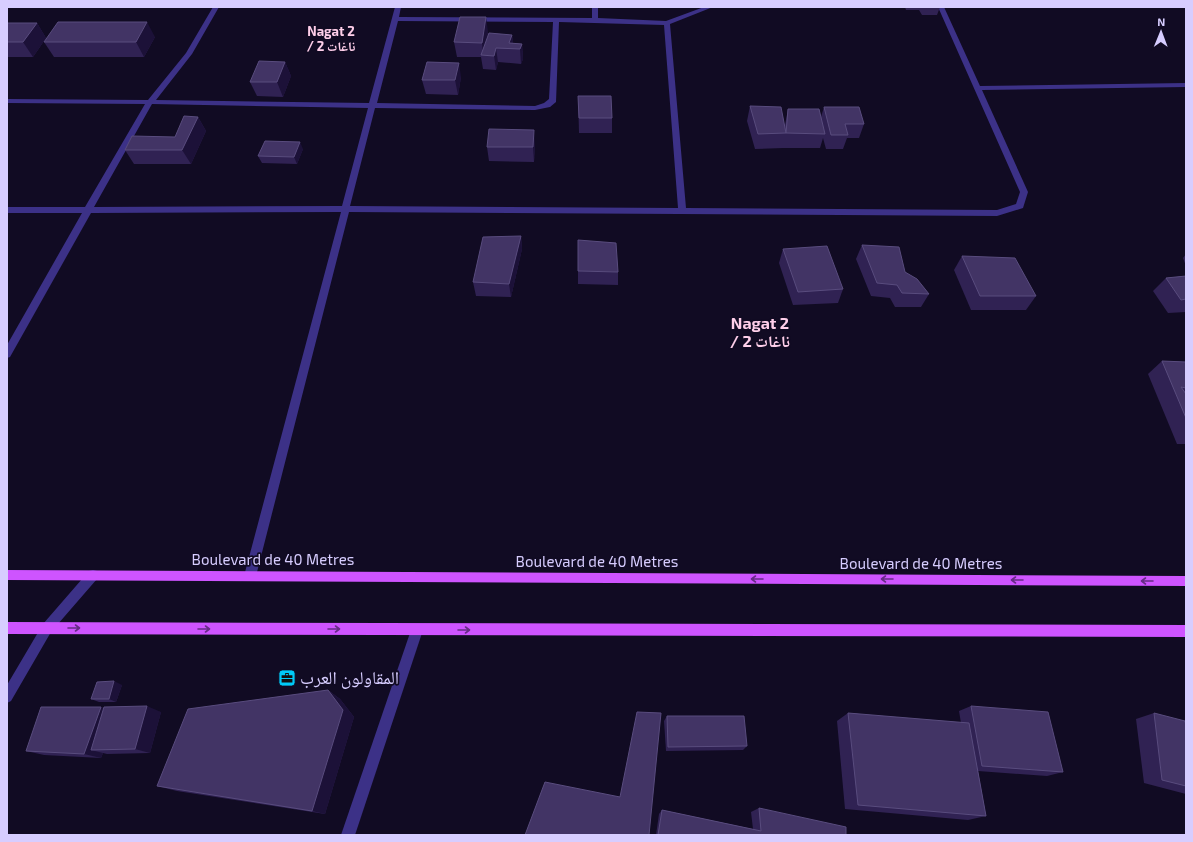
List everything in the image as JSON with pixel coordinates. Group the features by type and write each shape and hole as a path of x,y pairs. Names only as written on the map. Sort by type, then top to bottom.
{"main road":[{"name":"Boulevard de 40 Metres","path":"7,575 1186,581"},
{"path":"7,628 1186,631"}],"street":[{"path":"7,354 86,211 150,102 189,54 216,7"},
{"path":"250,576 398,7"},
{"path":"595,7 595,20"},
{"path":"395,19 595,20 667,23 710,7"},
{"path":"7,210 86,211 346,209 997,213 1020,206 1024,192 940,7"},
{"path":"7,101 535,108 547,105 553,100 556,21"},
{"path":"667,23 682,211"},
{"path":"977,88 1186,85"},
{"path":"7,697 47,628 93,575"},
{"path":"348,835 417,630"}],"building":[{"path":"460,17 486,17 482,43 454,42"},
{"path":"58,22 147,22 136,42 44,42"},
{"path":"7,23 37,23 23,42 7,42"},
{"path":"489,33 512,35 509,43 522,44 520,49 496,48 494,56 481,55"},
{"path":"259,61 285,62 277,82 250,82"},
{"path":"427,62 459,63 455,80 422,80"},
{"path":"578,96 611,96 612,118 579,118"},
{"path":"750,106 781,107 786,133 758,134"},
{"path":"824,107 859,107 864,124 845,124 848,135 831,135"},
{"path":"788,109 819,109 825,134 786,133"},
{"path":"184,116 198,117 182,150 125,150 132,136 175,137"},
{"path":"489,129 534,130 533,147 487,147"},
{"path":"265,141 300,142 294,157 258,156"},
{"path":"521,236 509,284 473,282 483,237"},
{"path":"578,240 616,243 618,272 578,271"},
{"path":"862,245 899,247 905,272 917,279 929,294 902,293 897,285 877,283"},
{"path":"827,246 843,289 798,292 783,249"},
{"path":"962,256 1015,258 1036,296 980,296"},
{"path":"1186,276 1186,299 1181,300 1166,278"},
{"path":"1162,361 1186,362 1186,388 1181,387 1186,394 1186,418"},
{"path":"114,681 109,699 91,699 97,682"},
{"path":"328,690 343,710 312,811 157,786 188,709"},
{"path":"147,706 135,749 91,750 104,707"},
{"path":"971,706 1048,712 1063,772 982,766"},
{"path":"41,707 101,707 84,754 26,751"},
{"path":"637,712 661,713 649,835 525,835 545,782 620,797"},
{"path":"848,713 969,723 986,816 858,805"},
{"path":"1154,713 1185,721 1186,786 1162,780"},
{"path":"667,716 744,716 747,746 668,747"},
{"path":"759,808 846,827 846,835 658,835 662,810 761,831"}],"place":[{"name":"المقاولون العرب","path":"287,678"}],"district":[{"name":"Nagat 2 / ناغات 2","path":"331,38"},
{"name":"Nagat 2 / ناغات 2","path":"760,332"}]}
